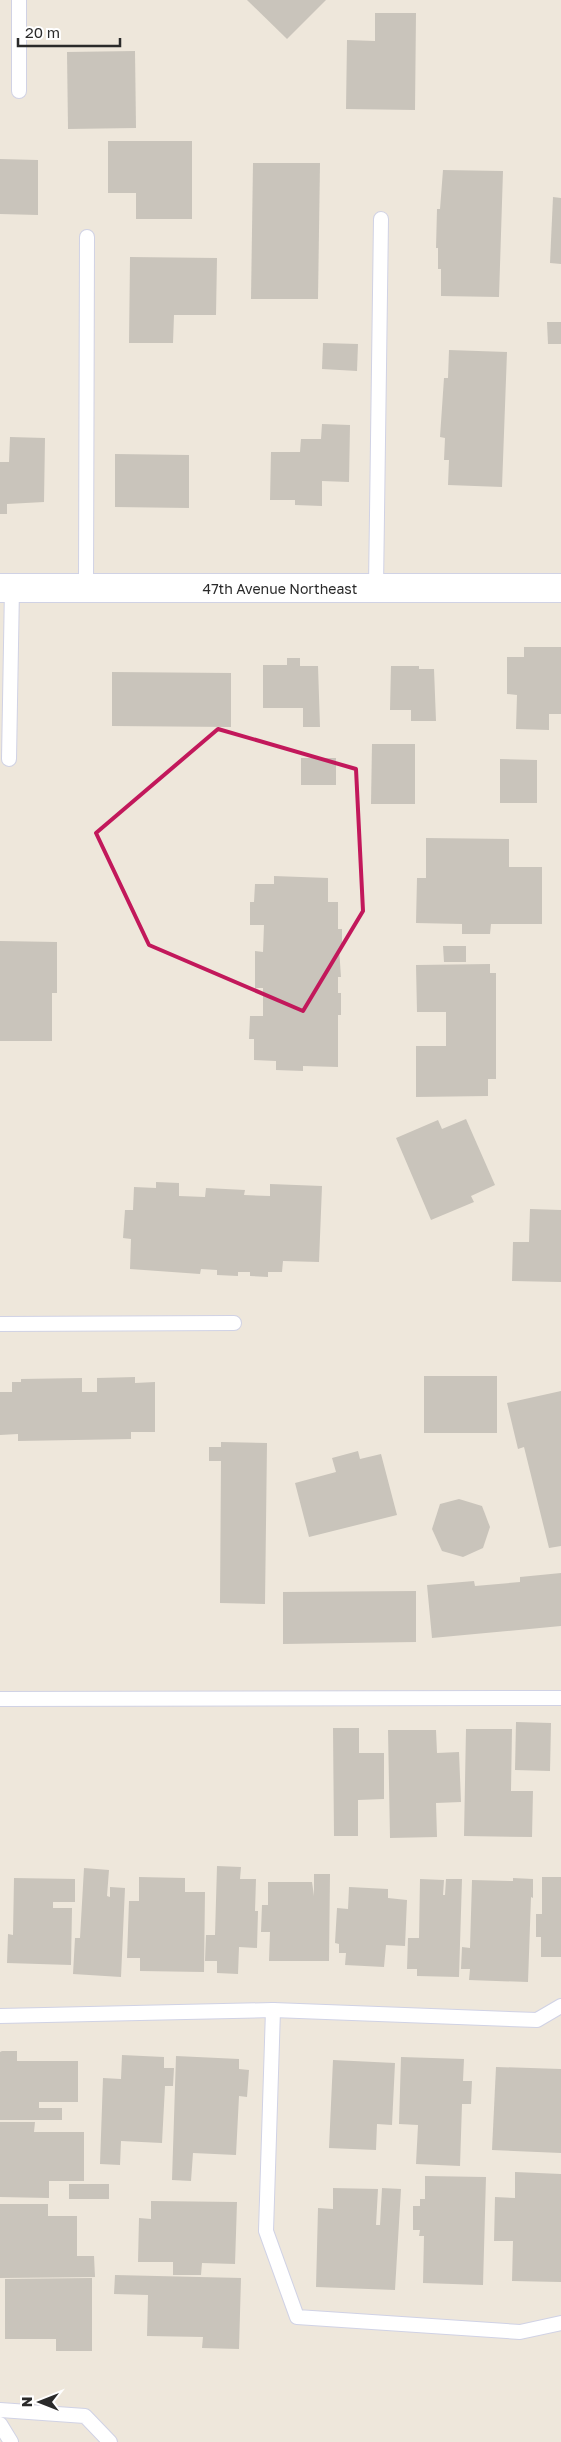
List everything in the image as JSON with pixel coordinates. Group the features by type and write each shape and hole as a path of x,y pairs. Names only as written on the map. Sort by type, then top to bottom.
{"street":[{"name":"47th Avenue Northeast","path":"6,588 561,588"}],"lane":[{"path":"19,0 19,91"},
{"path":"376,588 381,219"},
{"path":"86,588 87,237"},
{"path":"6,588 9,760"},
{"path":"0,1324 234,1323"},
{"path":"0,1699 561,1698"},
{"path":"0,2016 273,2010 537,2020 561,2006"},
{"path":"273,2010 266,2231 297,2317 520,2332 561,2323"},
{"path":"0,2410 85,2416 110,2442"},
{"path":"0,2424 11,2442"}],"highlighted area":[{"path":"218,729 356,769 363,911 303,1011 149,945 96,833"}],"building":[{"path":"247,0 326,0 287,39"},
{"path":"375,13 416,13 415,110 346,109 347,40 375,41"},
{"path":"135,51 136,128 68,129 67,52"},
{"path":"108,141 192,141 192,219 136,219 136,193 108,193"},
{"path":"0,159 38,160 38,215 0,214"},
{"path":"253,163 320,163 318,299 251,299"},
{"path":"443,170 503,171 499,297 441,296 441,269 438,269 438,248 436,248 437,209 440,209"},
{"path":"553,197 561,198 561,264 550,263"},
{"path":"130,257 217,258 216,315 174,315 173,343 129,343"},
{"path":"547,322 561,322 561,344 548,344"},
{"path":"323,343 358,344 357,371 322,369"},
{"path":"449,350 507,352 502,487 448,485 449,460 444,460 445,438 440,437 444,378 448,378"},
{"path":"322,424 350,425 349,482 322,481 322,506 295,505 295,500 270,500 271,452 300,452 301,439 321,439"},
{"path":"10,437 45,438 44,502 7,504 7,514 0,514 0,462 9,462"},
{"path":"115,454 189,455 189,508 115,507"},
{"path":"524,647 561,647 561,714 549,714 549,730 516,729 517,695 507,694 507,657 524,657"},
{"path":"287,658 300,658 300,666 318,666 320,727 303,727 303,708 263,708 263,665 287,665"},
{"path":"391,666 419,666 419,669 434,669 436,721 411,721 411,710 390,710"},
{"path":"112,672 231,673 231,727 112,726"},
{"path":"372,744 415,744 415,804 371,804"},
{"path":"301,758 336,758 336,785 301,785"},
{"path":"500,759 537,760 537,803 500,803"},
{"path":"426,838 509,839 509,867 542,867 542,924 491,924 490,934 462,934 462,924 416,923 417,878 426,878"},
{"path":"274,876 328,878 328,902 338,902 338,929 342,929 342,948 339,948 341,977 338,977 338,993 341,993 341,1015 338,1015 338,1067 303,1066 303,1071 276,1070 276,1061 254,1060 254,1039 249,1039 250,1016 263,1016 263,988 255,988 255,951 263,952 264,925 250,925 250,902 254,902 255,884 274,884"},
{"path":"0,941 57,942 57,993 52,993 52,1041 0,1041"},
{"path":"443,946 466,946 466,962 444,962"},
{"path":"490,964 490,973 496,973 496,1079 488,1079 488,1096 416,1097 416,1046 446,1046 446,1012 417,1012 416,965"},
{"path":"466,1119 495,1185 471,1196 474,1202 431,1220 396,1138 438,1120 442,1129"},
{"path":"156,1182 179,1183 179,1196 205,1197 206,1188 245,1190 244,1195 270,1196 270,1184 322,1186 319,1262 283,1261 282,1272 268,1272 268,1277 250,1276 250,1272 238,1272 238,1276 217,1275 217,1270 201,1269 200,1274 130,1269 131,1239 123,1238 125,1210 133,1210 134,1187 156,1188"},
{"path":"530,1209 561,1210 561,1282 512,1281 513,1242 529,1242"},
{"path":"424,1376 497,1376 497,1433 424,1433"},
{"path":"135,1377 135,1383 155,1382 155,1432 131,1432 131,1439 18,1441 18,1434 0,1435 0,1392 12,1392 12,1382 21,1382 21,1379 82,1378 82,1392 97,1392 97,1378"},
{"path":"561,1391 561,1546 549,1548 524,1447 518,1449 507,1403"},
{"path":"221,1442 267,1443 265,1604 220,1603 221,1461 209,1461 209,1447 221,1447"},
{"path":"358,1451 360,1459 381,1454 397,1515 309,1537 295,1483 336,1472 332,1458"},
{"path":"459,1499 482,1506 490,1527 483,1548 463,1557 442,1551 432,1529 440,1504"},
{"path":"561,1573 561,1626 432,1638 427,1585 474,1581 475,1586 520,1582 520,1577"},
{"path":"416,1591 416,1642 283,1644 283,1592"},
{"path":"516,1722 551,1723 550,1771 515,1770"},
{"path":"333,1728 359,1728 359,1753 384,1753 384,1799 358,1800 358,1836 334,1836"},
{"path":"466,1729 512,1729 511,1791 533,1791 532,1837 464,1836"},
{"path":"388,1730 436,1730 437,1753 459,1752 461,1802 436,1803 437,1837 390,1838"},
{"path":"217,1866 241,1867 240,1879 256,1879 255,1911 258,1911 257,1948 239,1947 238,1974 217,1973 217,1961 205,1961 206,1935 215,1935"},
{"path":"84,1868 109,1870 107,1896 110,1897 110,1887 125,1888 121,1977 73,1974 75,1938 80,1938"},
{"path":"314,1874 330,1874 329,1961 269,1961 270,1932 261,1932 262,1905 268,1905 268,1882 312,1882 314,1896"},
{"path":"139,1877 185,1878 185,1892 205,1892 204,1972 140,1971 140,1958 127,1958 129,1901 139,1901"},
{"path":"542,1877 561,1877 561,1957 541,1957 541,1937 536,1937 536,1914 542,1914"},
{"path":"14,1878 75,1879 75,1902 53,1902 53,1908 72,1908 71,1965 7,1963 8,1934 13,1935"},
{"path":"513,1878 533,1879 528,1982 469,1980 470,1969 461,1969 462,1947 470,1948 472,1880 513,1881"},
{"path":"420,1879 444,1880 443,1895 445,1895 446,1879 462,1879 459,1977 417,1976 417,1969 407,1969 408,1938 419,1938"},
{"path":"349,1887 388,1889 388,1898 407,1900 405,1946 386,1945 384,1967 345,1965 346,1953 339,1953 339,1944 335,1943 337,1908 348,1909"},
{"path":"17,2051 17,2061 78,2061 78,2102 39,2102 39,2108 62,2108 62,2120 0,2120 0,2052"},
{"path":"122,2055 164,2057 164,2068 174,2068 173,2086 165,2086 162,2143 121,2141 120,2165 100,2164 103,2078 121,2079"},
{"path":"176,2056 239,2059 239,2069 249,2070 247,2097 239,2096 236,2155 193,2153 191,2181 172,2180"},
{"path":"401,2057 464,2059 463,2081 472,2081 471,2104 462,2104 460,2166 416,2164 418,2125 399,2124"},
{"path":"333,2060 395,2063 392,2125 377,2124 376,2150 329,2148"},
{"path":"496,2067 561,2069 561,2153 492,2150"},
{"path":"0,2122 35,2122 34,2132 84,2132 84,2181 49,2181 49,2198 0,2197"},
{"path":"515,2172 561,2174 561,2282 512,2281 513,2241 494,2241 495,2197 515,2198"},
{"path":"425,2176 486,2177 483,2285 423,2283 424,2236 419,2236 420,2230 413,2230 413,2206 420,2206 420,2199 425,2199"},
{"path":"69,2184 109,2184 109,2199 69,2199"},
{"path":"333,2188 378,2189 376,2225 380,2225 382,2188 401,2189 395,2290 316,2287 318,2208 333,2209"},
{"path":"151,2201 237,2202 235,2264 202,2263 201,2275 173,2275 173,2262 138,2262 139,2218 151,2219"},
{"path":"0,2204 48,2204 48,2216 77,2216 77,2256 94,2256 95,2277 0,2278"},
{"path":"115,2275 241,2278 239,2349 202,2348 203,2337 147,2336 148,2295 114,2294"},
{"path":"92,2278 92,2351 56,2351 56,2339 5,2339 5,2279"}]}
